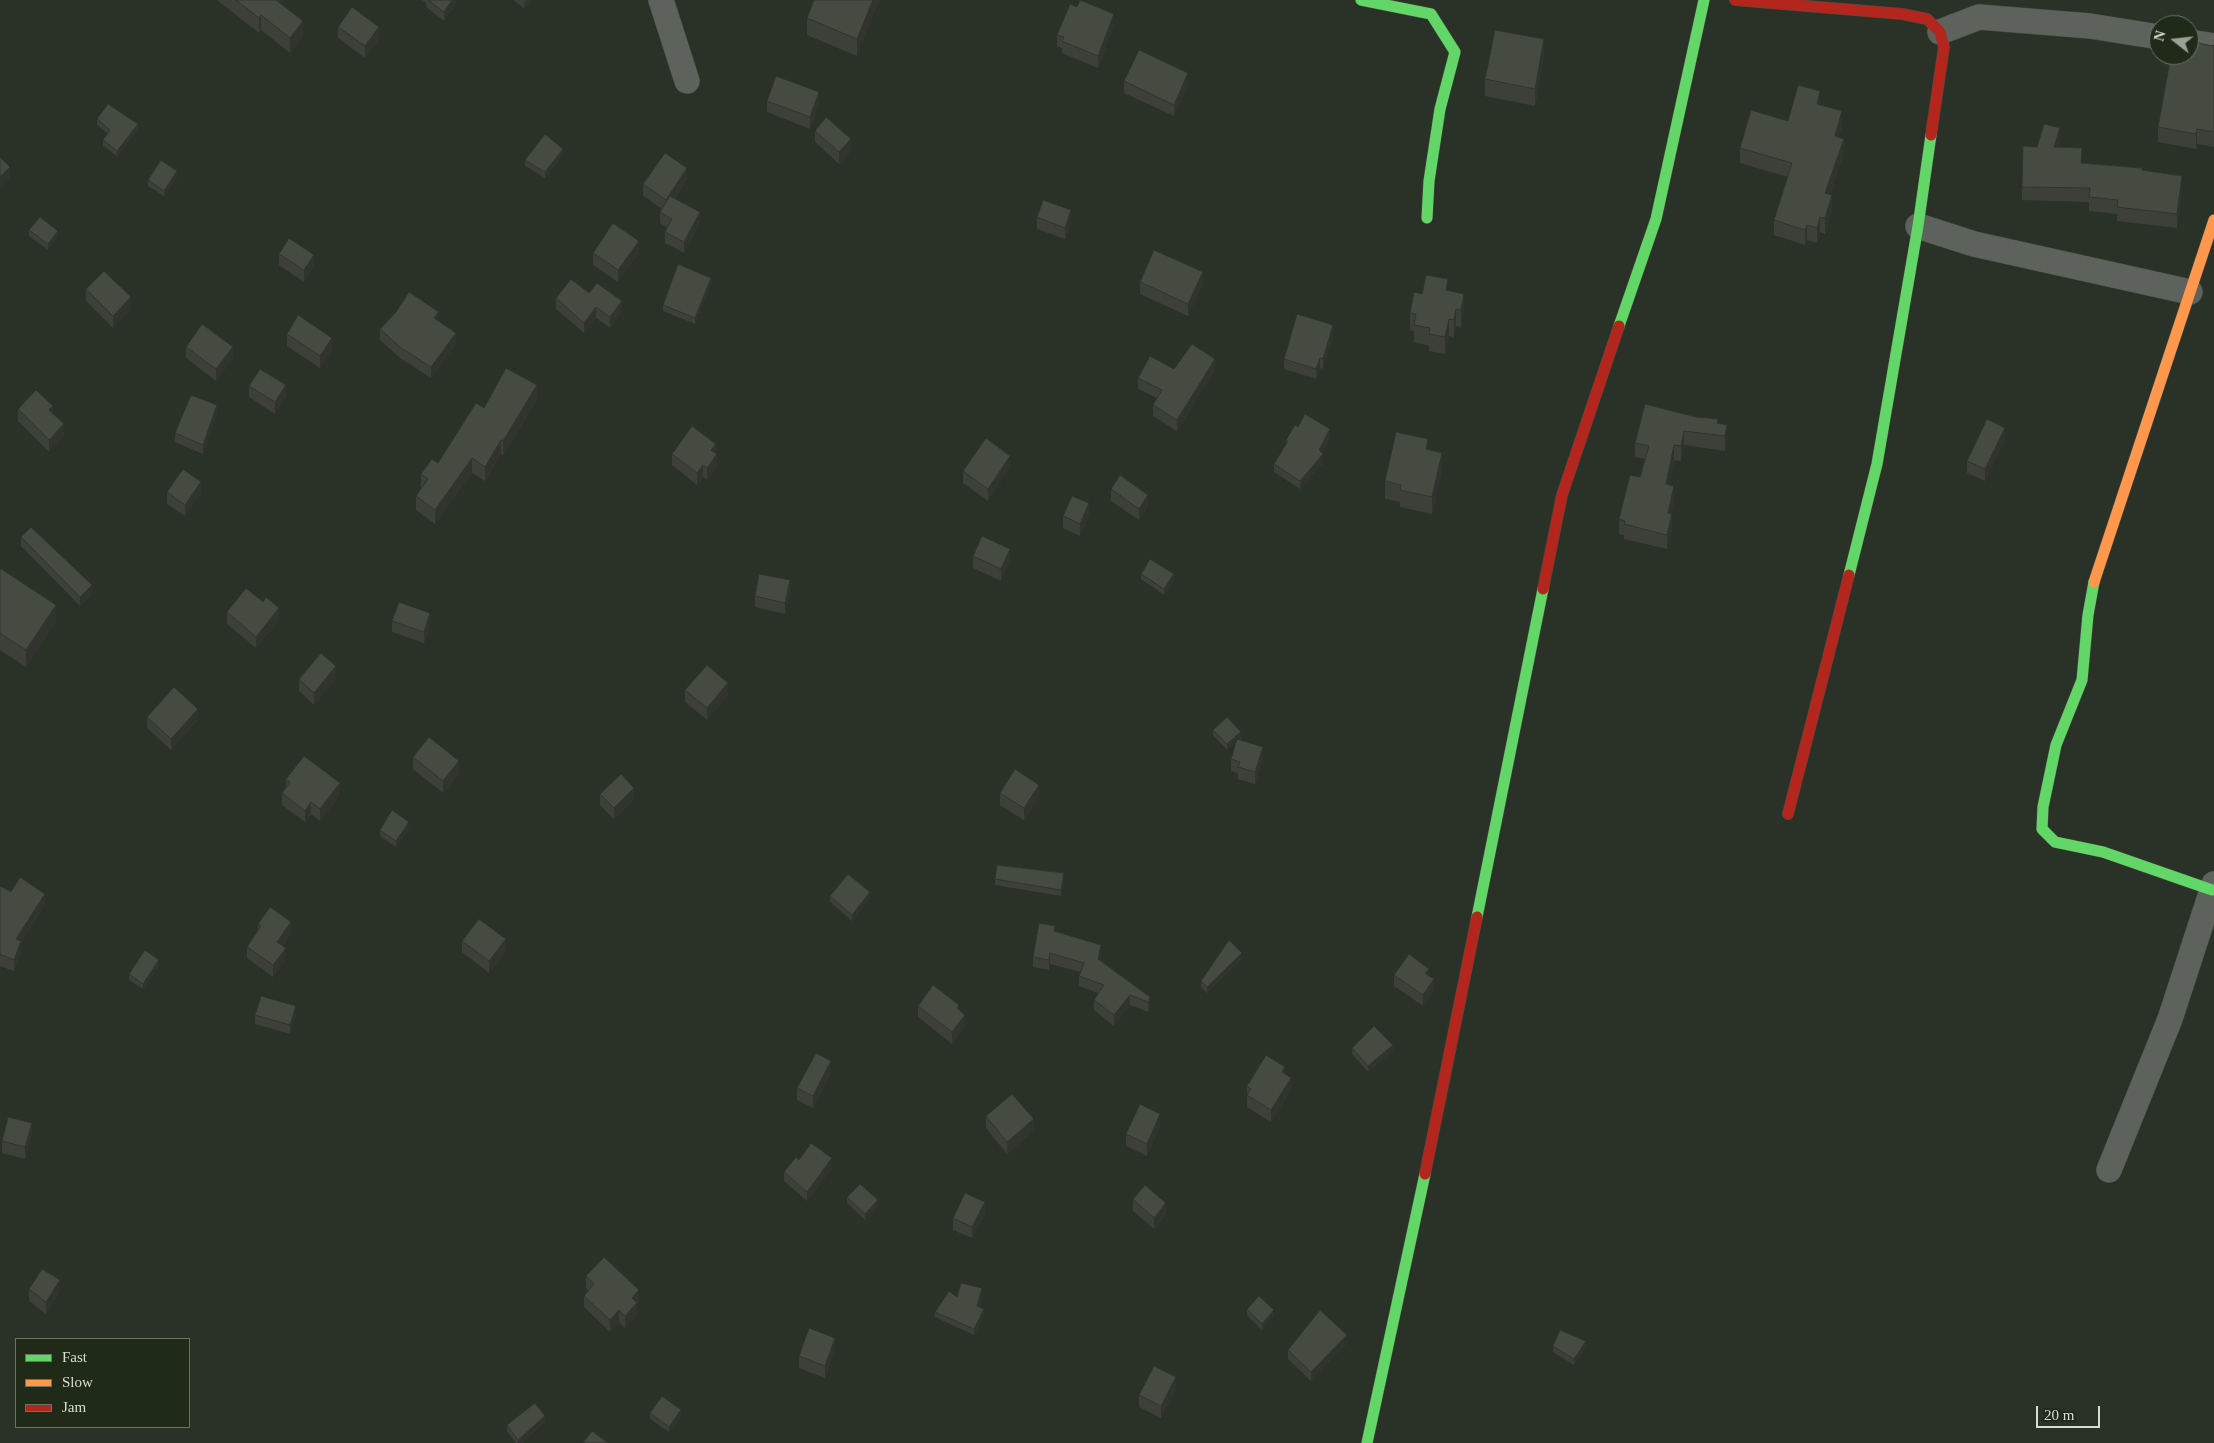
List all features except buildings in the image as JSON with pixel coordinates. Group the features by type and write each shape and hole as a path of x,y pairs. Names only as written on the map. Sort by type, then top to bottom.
{"street":[{"path":"661,0 687,81"},
{"path":"1361,0 1431,14 1455,52 1440,109 1429,181 1427,218"},
{"path":"1367,1443 1417,1215 1562,495 1656,219 1704,0"},
{"path":"1735,0 1902,14 1927,19 1940,32 1944,47 1918,226 1877,464 1788,814"},
{"path":"1940,32 1979,17 2090,26 2149,35"},
{"path":"2199,44 2214,46"},
{"path":"2110,1170 2170,1019 2213,887 2103,852 2055,842 2042,829 2043,807 2056,745 2082,680 2088,615 2096,572 2214,220"},
{"path":"1918,226 1974,244 2190,292"}],"traffic: fast":[{"path":"1361,0 1431,14 1455,52 1440,109 1429,181 1427,218"},
{"path":"1619,326 1656,219 1704,0"},
{"path":"1849,575 1877,464 1918,226 1931,135"},
{"path":"2094,582 2088,615 2082,680 2056,745 2043,807 2042,829 2055,842 2103,852 2212,890"},
{"path":"1477,917 1543,589"},
{"path":"1367,1443 1425,1174"}],"traffic: slow":[{"path":"2094,582 2214,220"}],"traffic: jam":[{"path":"1735,0 1902,14 1927,19 1940,32 1944,47 1931,135"},
{"path":"1543,589 1562,495 1619,326"},
{"path":"1788,814 1849,575"},
{"path":"1425,1174 1477,917"}]}
